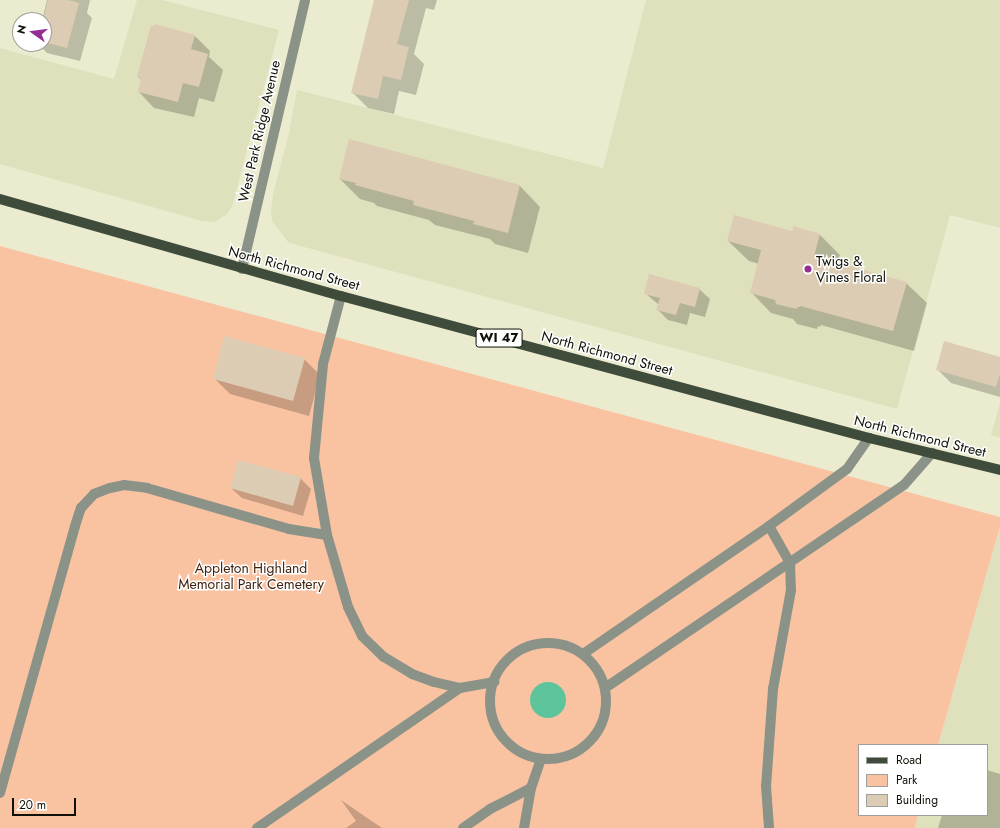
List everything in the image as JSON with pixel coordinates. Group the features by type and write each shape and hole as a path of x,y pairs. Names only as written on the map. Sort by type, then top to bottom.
{"main road":[{"name":"North Richmond Street","path":"0,199 341,296 869,438 1000,470"}],"street":[{"name":"West Park Ridge Avenue","path":"242,269 305,0"},
{"path":"341,296 322,364 314,458 327,535 348,607 362,636 384,657 412,674 434,682 460,688 494,682"},
{"path":"583,654 769,526 847,470 869,438"},
{"path":"605,688 904,485 932,453"},
{"path":"0,793 75,526 81,508 94,494 124,485 147,488 289,529 327,535"},
{"path":"769,526 790,562 791,590 773,689 766,786 770,828"},
{"path":"554,643 569,647 583,654 593,664 600,675 605,688 606,702 604,716 599,729 591,740 568,756 554,759 540,759 524,754 515,748 499,731 492,716 490,698 494,682 501,668 506,662 524,648 539,644 554,643"},
{"path":"257,828 460,688"},
{"path":"524,828 531,788 540,759"},
{"path":"463,828 490,809 531,788"}],"shaded area":[{"path":"137,0 162,0 279,30 232,207 227,214 215,222 202,221 0,164 0,48 114,79"},
{"path":"646,0 1000,0 1000,228 950,215 897,409 297,245 288,242 272,221 271,210 273,194 289,133 297,90 603,168"},
{"path":"1000,403 1000,438 991,435"},
{"path":"1000,526 1000,828 915,828 918,816 988,816 988,744 938,744"},
{"path":"552,682 561,687 565,693 565,707 561,713 552,718 544,718 535,713 531,707 530,696 535,687 541,683"}],"green space":[{"name":"Appleton Highland Memorial Park Cemetery","path":"0,246 1000,517 1000,526 938,744 858,744 858,816 918,816 915,828 0,828"}],"building":[{"path":"48,0 68,0 79,3 67,48 52,44 52,12 45,12"},
{"path":"374,0 409,0 397,44 409,47 401,80 383,76 378,99 351,93"},
{"path":"155,24 195,35 191,49 208,54 199,87 183,83 178,102 138,92 141,78 137,77 151,25 154,26"},
{"path":"349,139 520,185 508,233 473,224 474,221 413,205 414,201 355,185 356,183 339,179"},
{"name":"Twigs & Vines Floral","path":"734,215 792,231 794,226 820,234 814,256 907,282 893,331 800,306 797,307 797,309 776,304 775,300 750,293 761,250 727,241"},
{"path":"649,274 700,288 695,307 680,303 676,315 656,310 660,298 644,294"},
{"path":"224,336 305,358 293,401 213,379"},
{"path":"944,341 1000,357 1000,374 996,387 936,370"},
{"path":"238,460 301,477 293,506 230,488"}],"place":[{"name":"Twigs & Vines Floral","path":"808,269"}]}
